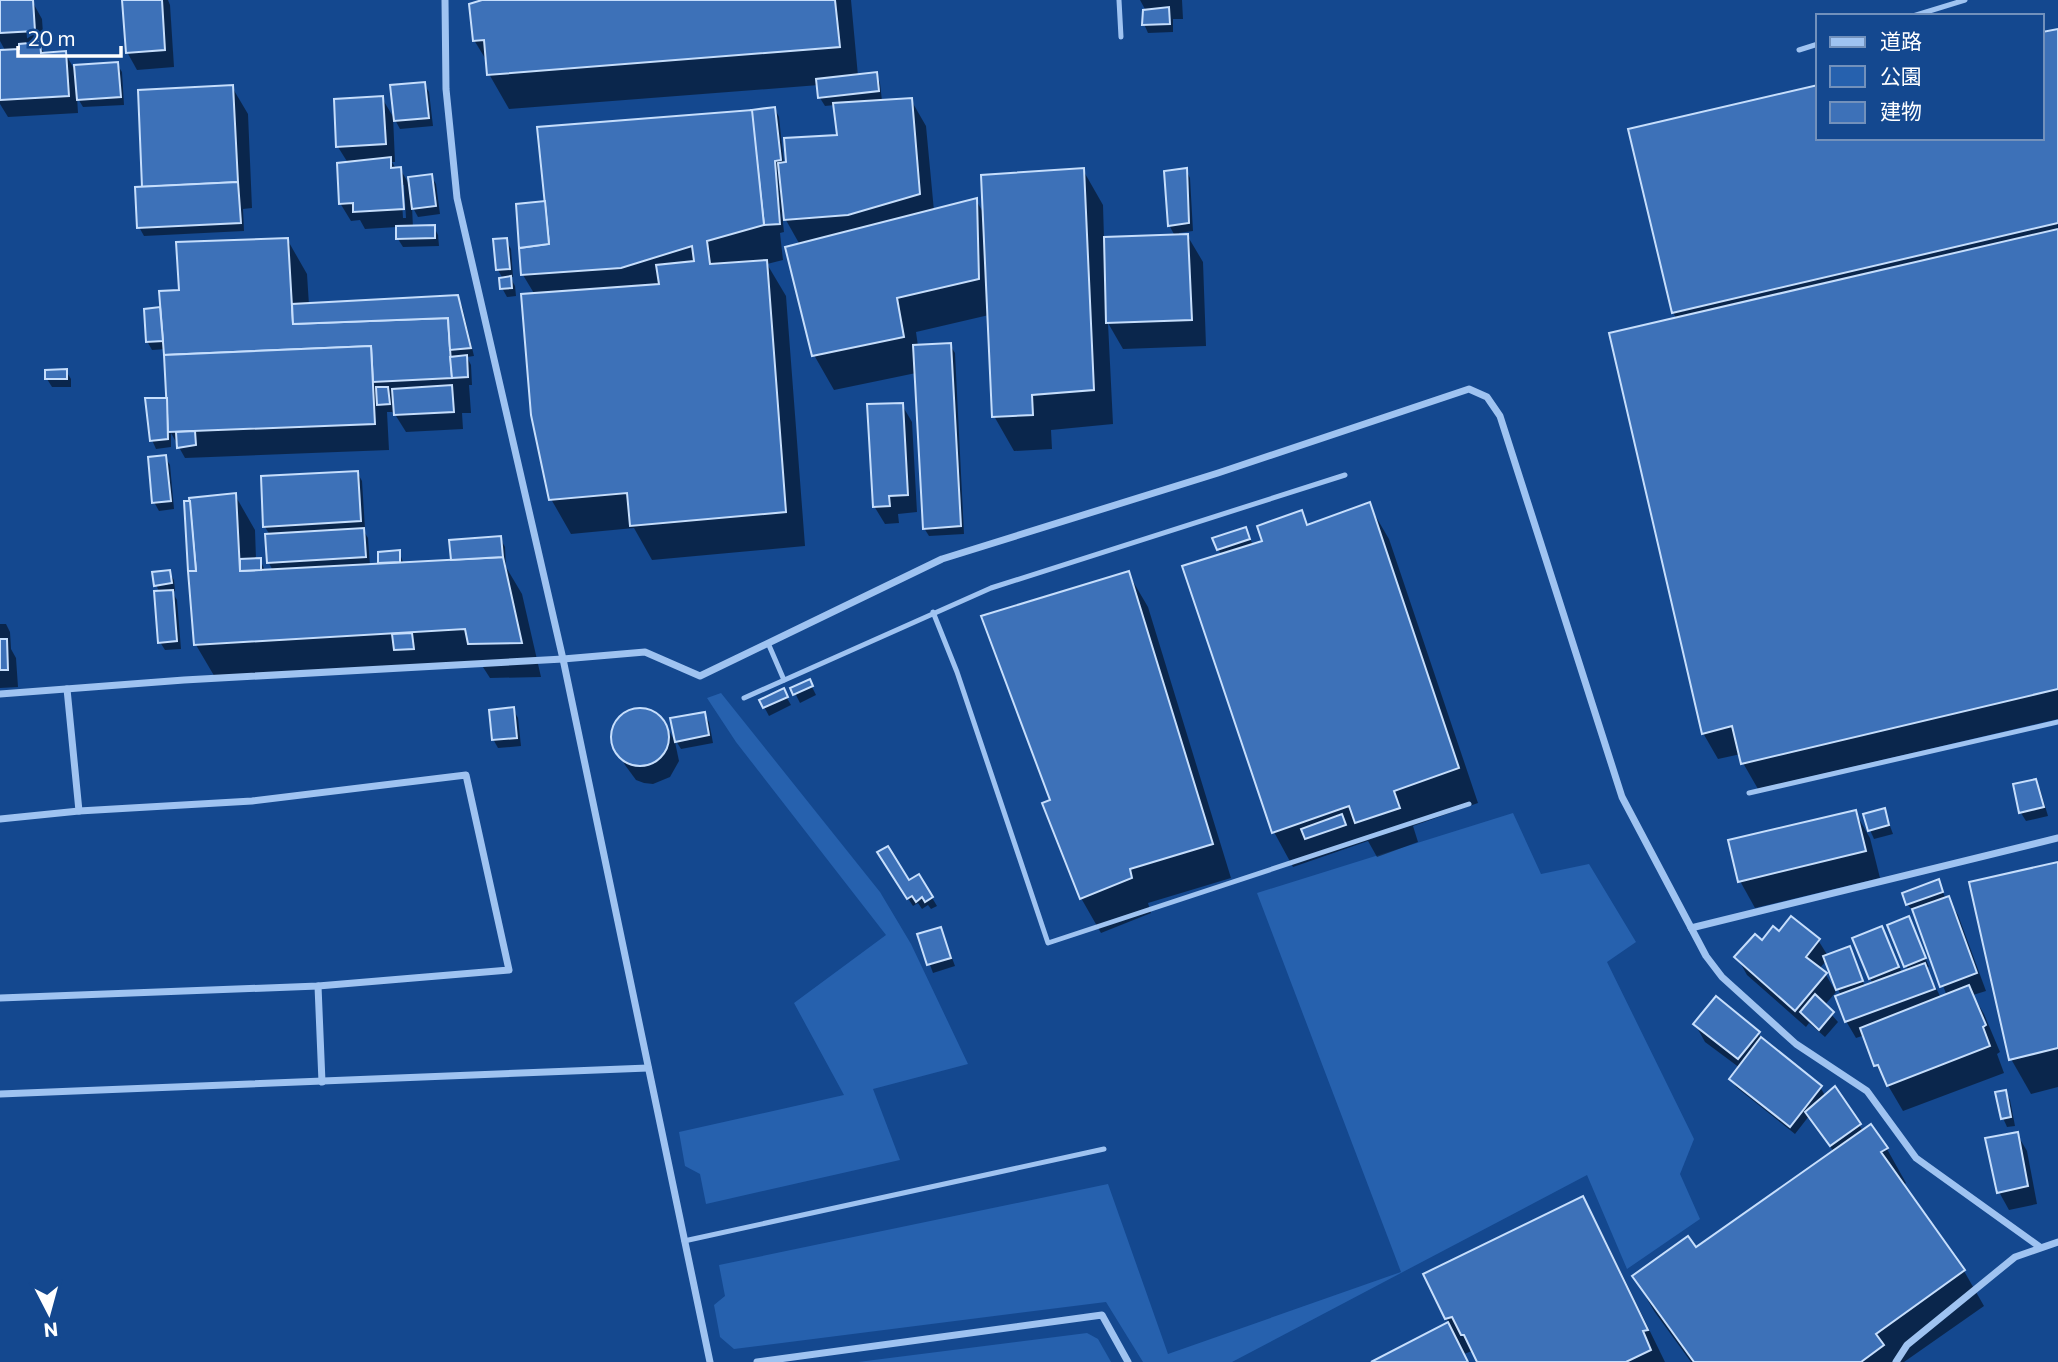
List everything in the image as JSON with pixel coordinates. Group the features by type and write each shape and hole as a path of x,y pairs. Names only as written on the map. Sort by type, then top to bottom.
{"street":[{"path":"445,0 446,89 457,198 563,659 710,1362"},
{"path":"0,694 645,652 700,676 942,559 1218,473 1469,389 1488,397 1500,416 1622,797 1706,956 1722,977 1796,1044 1867,1091 1916,1157 2040,1247"},
{"path":"67,689 79,811"},
{"path":"0,819 252,800 466,775 509,970 318,986 0,998"},
{"path":"1691,928 2058,838"},
{"path":"318,986 322,1082"},
{"path":"0,1094 648,1068"},
{"path":"1896,1362 1907,1345 2015,1257 2058,1242"},
{"path":"757,1362 1102,1314 1128,1362"}],"lane":[{"path":"1119,0 1121,37"},
{"path":"1920,14 1965,0"},
{"path":"1799,50 1816,45"},
{"path":"744,698 991,588 1345,475"},
{"path":"933,612 957,673 1048,943 1469,804"},
{"path":"768,643 784,680"},
{"path":"1749,793 2058,722"},
{"path":"684,1241 1104,1149"}],"green space":[{"path":"721,693 880,892 911,944 968,1064 873,1089 900,1160 706,1204 700,1174 685,1166 679,1132 844,1095 794,1003 886,935 736,742 707,698"},
{"path":"1513,813 1541,874 1589,864 1636,942 1607,962 1694,1139 1680,1174 1700,1219 1627,1269 1587,1175 1232,1362 1143,1362 1106,1302 734,1349 720,1337 714,1305 725,1296 719,1265 1108,1184 1168,1354 1401,1272 1257,893"},
{"path":"1087,1333 1098,1339 1111,1362 858,1362"}],"building":[{"path":"0,0 33,0 35,31 0,33"},
{"path":"122,0 162,0 165,50 126,53"},
{"path":"482,0 835,0 840,47 487,75 484,40 473,41 469,4"},
{"path":"1169,7 1170,24 1142,25 1143,10"},
{"path":"2058,29 2058,223 1672,313 1628,129 1816,85 1816,140 2044,140 2044,32"},
{"path":"40,42 41,53 66,51 69,96 0,100 0,50 19,49 19,44"},
{"path":"118,62 121,97 77,100 74,65"},
{"path":"877,72 879,91 818,98 816,79"},
{"path":"425,82 429,118 394,121 390,85"},
{"path":"233,85 238,182 142,187 138,90"},
{"path":"383,96 386,144 336,147 334,99"},
{"path":"912,98 920,194 848,215 784,220 778,163 786,162 784,138 837,135 833,103"},
{"path":"775,107 781,160 775,161 780,224 764,225 751,110"},
{"path":"752,110 764,225 707,241 710,264 767,260 786,512 630,526 627,493 549,500 531,415 521,294 659,284 656,265 694,261 692,246 621,268 521,275 519,248 549,244 537,127"},
{"path":"391,157 391,168 401,167 404,209 353,212 353,203 339,204 337,163"},
{"path":"1084,168 1094,390 1032,395 1033,415 992,417 981,175"},
{"path":"1187,168 1189,223 1168,226 1164,171"},
{"path":"432,174 436,206 412,209 408,177"},
{"path":"238,182 241,223 137,228 135,187"},
{"path":"977,198 979,279 897,298 904,337 812,356 785,247"},
{"path":"545,201 549,244 519,248 516,204"},
{"path":"435,225 435,238 396,239 396,226"},
{"path":"2058,229 2058,689 1741,764 1732,726 1702,734 1609,333"},
{"path":"1188,234 1192,320 1106,323 1104,237"},
{"path":"288,238 293,324 448,318 452,378 373,382 371,346 164,355 159,291 179,290 176,242"},
{"path":"507,238 510,269 496,270 493,239"},
{"path":"511,276 512,288 500,289 499,278"},
{"path":"458,295 471,348 450,350 448,318 293,324 292,304"},
{"path":"160,307 163,341 146,342 144,309"},
{"path":"951,343 961,526 923,529 913,345"},
{"path":"371,346 375,424 168,432 164,355"},
{"path":"467,355 468,377 452,378 450,357"},
{"path":"67,369 67,379 45,379 45,370"},
{"path":"452,385 454,412 394,415 392,389"},
{"path":"376,387 388,387 390,404 377,405"},
{"path":"145,398 167,398 168,439 150,441"},
{"path":"903,403 908,495 889,496 890,506 873,507 867,404"},
{"path":"195,431 196,445 177,448 176,432"},
{"path":"166,455 171,501 152,503 148,457"},
{"path":"358,471 361,521 263,527 261,476"},
{"path":"236,493 240,571 503,557 522,643 468,644 465,629 194,645 188,571 196,571 189,498"},
{"path":"184,501 190,501 196,571 188,571"},
{"path":"1370,502 1459,768 1394,791 1400,808 1355,823 1349,806 1272,833 1182,566 1262,541 1257,526 1302,510 1307,525"},
{"path":"1246,527 1250,539 1217,550 1212,538"},
{"path":"364,528 366,557 267,563 265,534"},
{"path":"501,536 503,557 451,560 449,540"},
{"path":"400,550 400,562 378,563 378,552"},
{"path":"261,558 261,570 240,571 240,559"},
{"path":"170,570 172,583 154,586 152,572"},
{"path":"1129,571 1213,844 1130,869 1132,878 1080,899 1042,803 1050,800 981,616"},
{"path":"173,590 177,641 158,643 154,591"},
{"path":"412,633 414,649 394,650 392,634"},
{"path":"0,639 7,639 8,670 0,670"},
{"path":"810,679 813,686 793,695 790,688"},
{"path":"784,688 788,697 763,708 759,700"},
{"path":"514,707 517,738 492,740 489,710"},
{"path":"634,708 646,708 661,716 669,731 669,743 661,758 646,766 634,766 619,758 611,743 611,731 619,716"},
{"path":"705,712 709,735 675,742 670,718"},
{"path":"2036,779 2044,807 2019,813 2013,784"},
{"path":"1885,808 1889,825 1868,831 1863,814"},
{"path":"1856,810 1866,851 1738,882 1728,840"},
{"path":"1342,814 1346,825 1305,839 1301,829"},
{"path":"888,846 909,880 919,874 933,897 925,902 922,897 916,902 912,896 907,899 877,852"},
{"path":"2058,862 2058,1048 2009,1060 1969,882"},
{"path":"1939,879 1943,892 1906,905 1902,893"},
{"path":"1949,896 1977,973 1940,987 1912,909"},
{"path":"1791,916 1820,939 1806,957 1827,973 1795,1011 1734,957 1755,934 1762,940 1773,926 1779,931"},
{"path":"1909,916 1926,958 1904,967 1887,925"},
{"path":"1882,926 1899,967 1869,979 1852,938"},
{"path":"941,927 951,958 927,965 917,934"},
{"path":"1850,946 1863,981 1836,990 1823,956"},
{"path":"1925,963 1935,989 1845,1022 1835,996"},
{"path":"1969,985 1986,1025 1983,1027 1990,1046 1887,1086 1878,1065 1874,1066 1860,1028"},
{"path":"1815,994 1834,1012 1819,1030 1800,1012"},
{"path":"1716,996 1760,1032 1738,1059 1693,1024"},
{"path":"1761,1037 1822,1086 1790,1127 1729,1079"},
{"path":"1835,1086 1861,1124 1830,1146 1805,1112"},
{"path":"2006,1090 2011,1117 2001,1119 1995,1092"},
{"path":"1871,1124 1888,1148 1881,1152 1965,1270 1876,1334 1884,1345 1861,1362 1694,1362 1632,1276 1688,1236 1696,1247"},
{"path":"2018,1132 2028,1186 1997,1193 1985,1138"},
{"path":"1583,1196 1648,1330 1643,1331 1651,1350 1626,1362 1477,1362 1452,1317 1445,1319 1423,1274"},
{"path":"1448,1322 1468,1362 1371,1362"}]}
